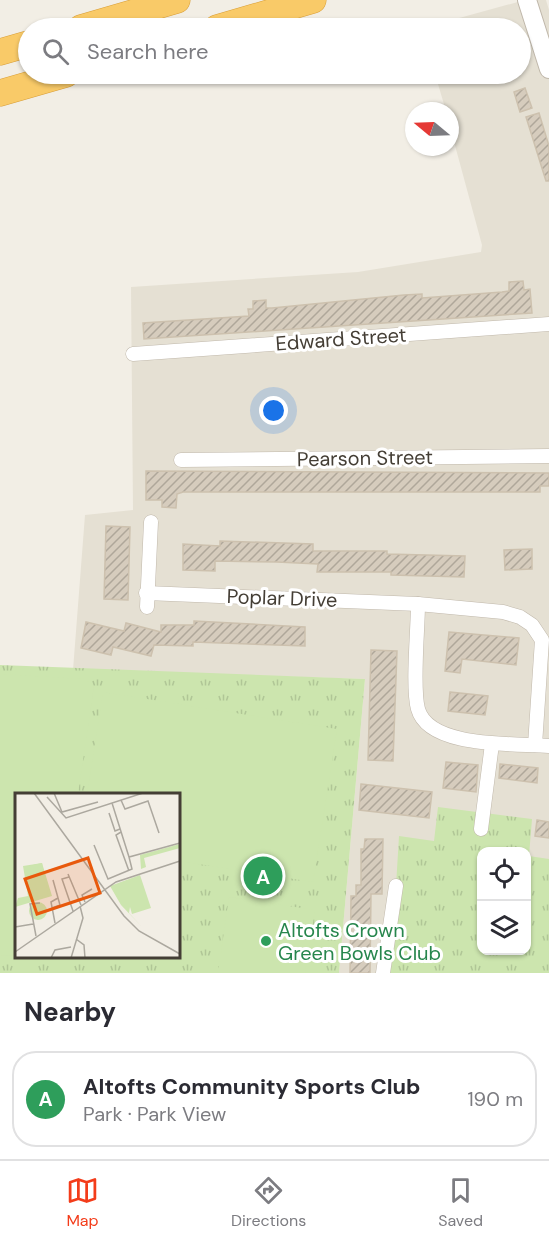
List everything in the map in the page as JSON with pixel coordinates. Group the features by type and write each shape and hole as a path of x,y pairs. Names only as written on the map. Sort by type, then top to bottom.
{"highway":[{"path":"115,18 177,0"},
{"path":"251,18 313,0"},
{"path":"0,52 18,47"},
{"path":"0,93 31,84"}],"street":[{"path":"527,0 549,69"},
{"name":"Edward Street","path":"133,354 549,324"},
{"name":"Pearson Street","path":"181,460 549,456"},
{"name":"Poplar Drive","path":"151,522 146,600 418,604 502,612 520,617 532,625 542,640 542,746 492,744 442,733 427,724 418,710 418,604"},
{"path":"481,829 492,744"},
{"path":"383,973 384,910 396,886"}],"shaded area":[{"path":"525,0 546,0 549,10 549,973 339,973 365,679 73,670 85,515 133,510 131,287 358,272 481,252 482,245 458,156 459,102 443,102 438,84 531,84 531,18 459,18"}],"green space":[{"path":"0,665 365,679 339,973 0,973"},
{"path":"0,674 84,679 94,686 78,793 15,793 15,956 0,955"},
{"path":"103,692 337,729 313,882 180,861 180,793 87,793"},
{"path":"438,807 532,819 530,847 477,847 477,955 531,955 531,856 549,859 549,973 383,973 396,886 399,836 434,841"},
{"name":"Altofts Crown Green Bowls Club","path":"229,897 315,910 305,973 218,973"}],"building":[{"path":"525,88 532,108 520,112 514,92"},
{"path":"539,113 549,146 549,181 546,181 526,117"},
{"path":"523,281 524,290 530,289 532,313 144,339 143,323 249,316 248,309 253,309 253,301 266,300 266,308 272,308 404,295 422,294 422,298 509,291 509,282"},
{"path":"146,471 549,473 549,486 540,486 540,492 183,492 177,494 176,508 162,507 162,500 146,500"},
{"path":"106,526 130,527 128,600 104,599"},
{"path":"220,541 313,544 313,551 387,551 387,554 465,556 464,577 391,575 391,572 317,572 318,564 277,562 215,561 215,571 183,570 183,544 220,546"},
{"path":"532,549 532,569 505,570 504,550"},
{"path":"194,621 305,627 305,646 193,642 193,646 154,645 151,656 113,647 111,655 81,648 86,622 124,631 126,623 161,632 161,625 194,625"},
{"path":"449,632 519,638 516,665 462,659 460,673 445,671"},
{"path":"371,650 397,651 393,761 368,760"},
{"path":"450,692 488,696 485,715 448,711"},
{"path":"446,762 478,765 476,792 443,788"},
{"path":"500,764 538,768 537,783 499,778"},
{"path":"361,784 432,792 429,818 359,810"},
{"path":"537,820 549,822 549,838 535,836"},
{"path":"365,839 383,839 382,894 371,894 370,973 350,973 351,896 356,896 356,885 361,885 361,849 364,849"}],"place":[{"name":"Altofts Community Sports Club","path":"263,876"},
{"name":"Altofts Crown Green Bowls Club","path":"266,941"}]}
